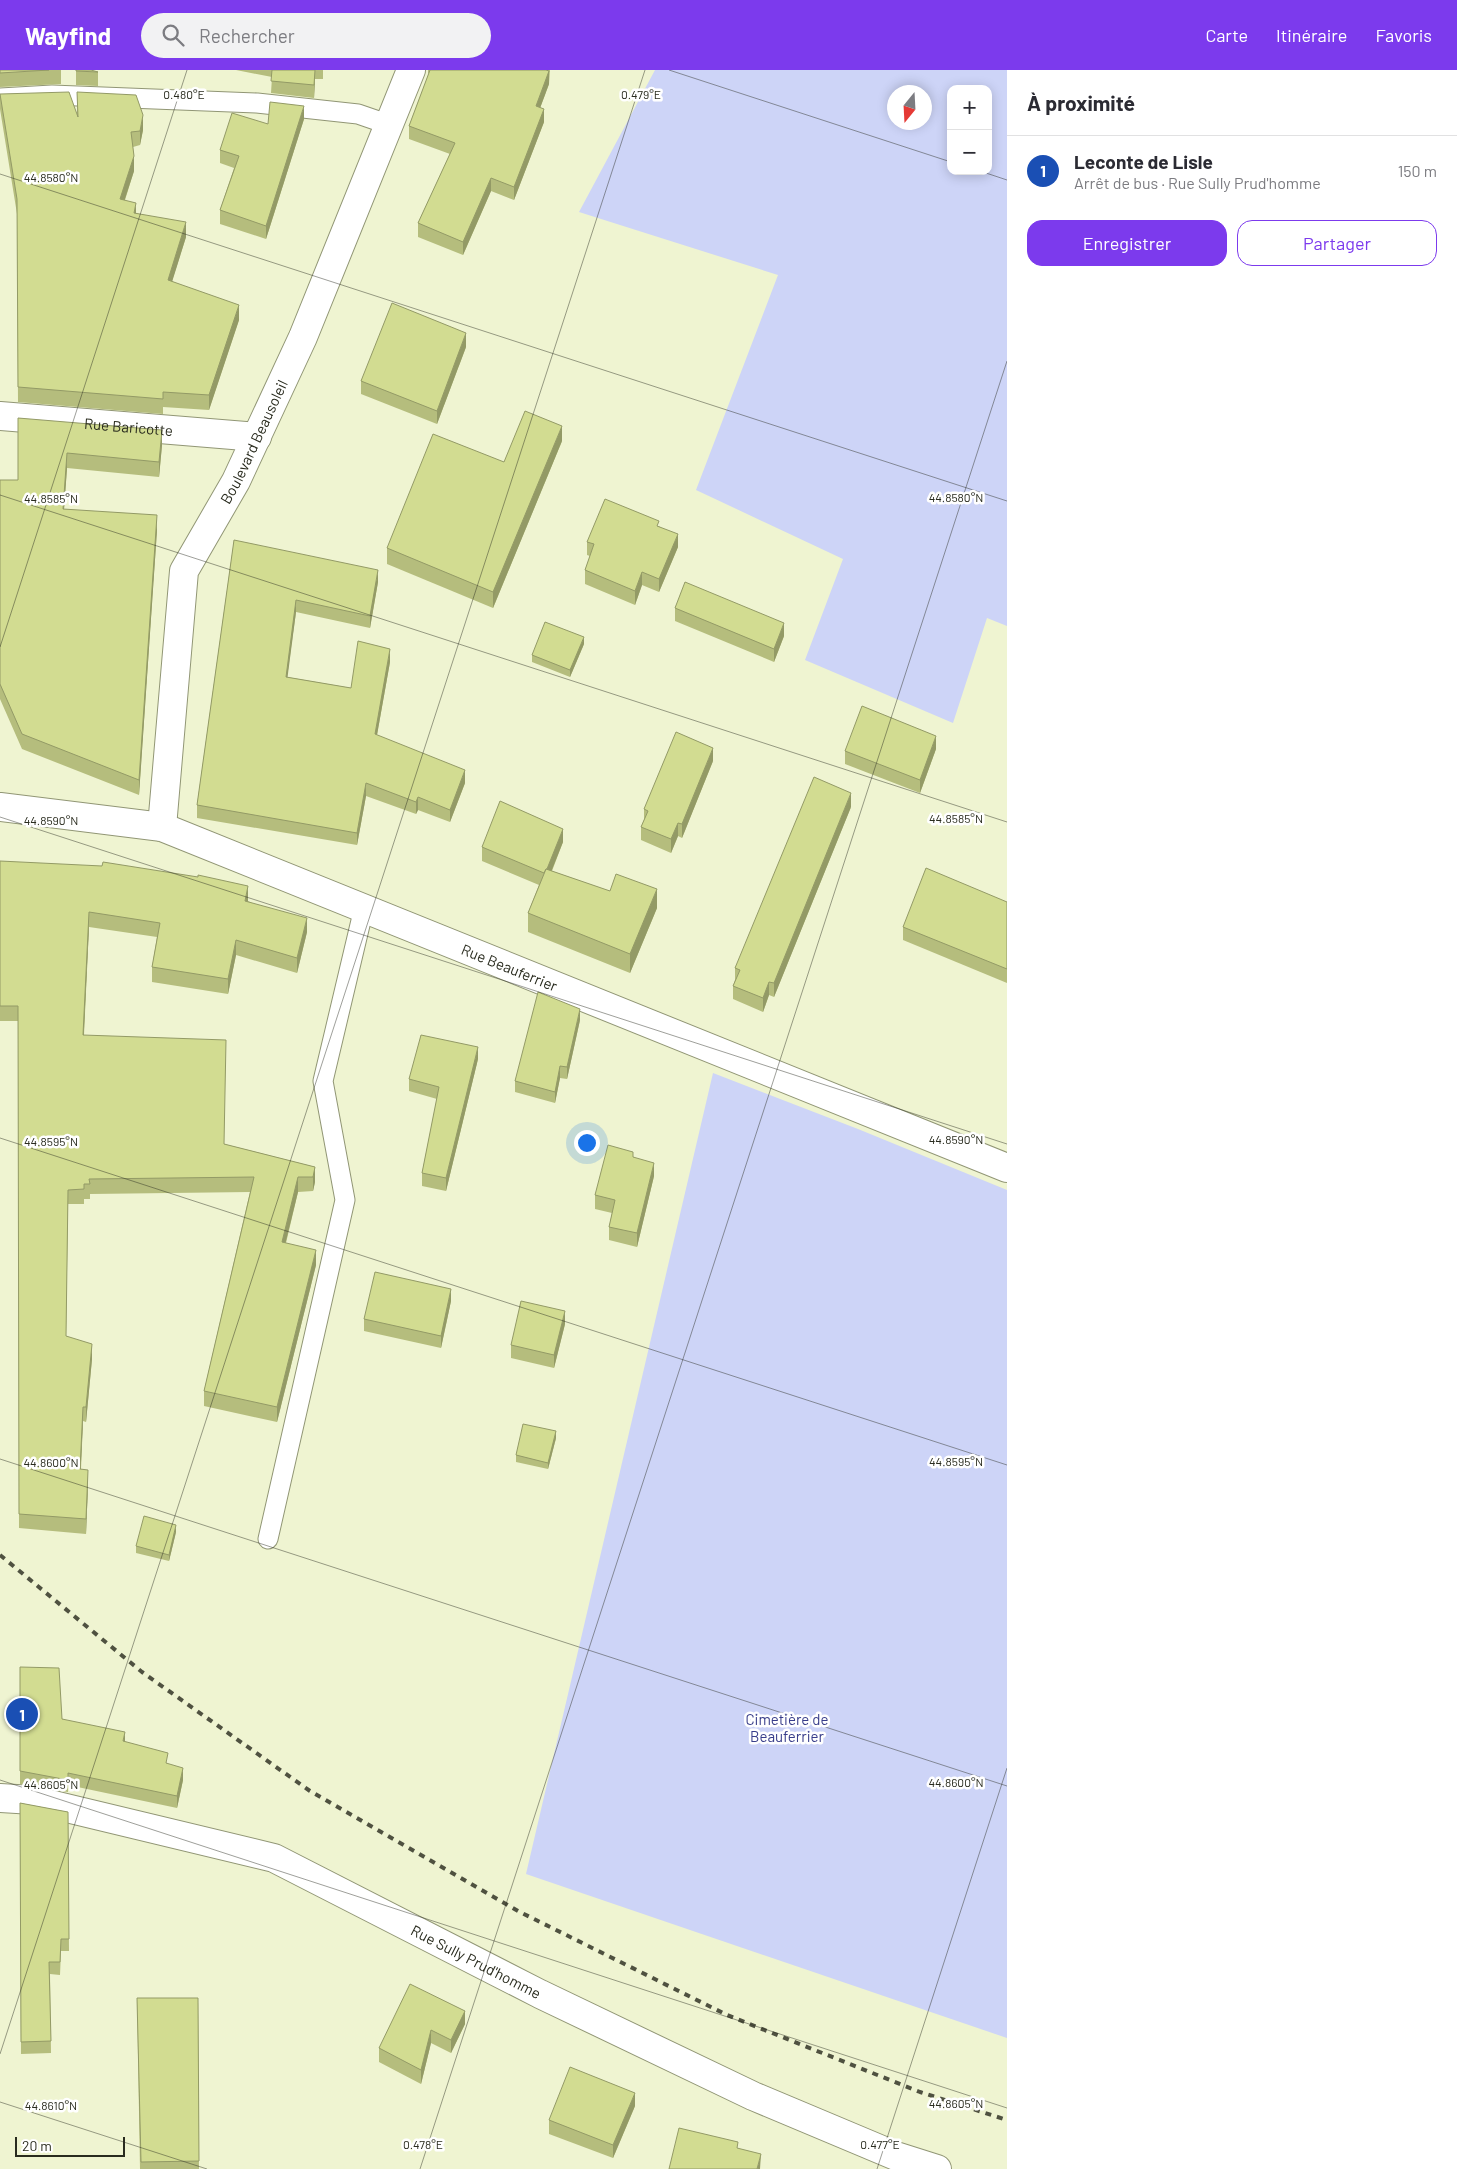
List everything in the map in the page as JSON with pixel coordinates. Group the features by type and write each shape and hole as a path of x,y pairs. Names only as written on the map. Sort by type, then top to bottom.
{"street":[{"name":"Boulevard Beausoleil","path":"162,827 184,571 236,481 303,337 411,70"},
{"name":"Rue Baricotte","path":"0,416 257,437"},
{"name":"Rue Beauferrier","path":"0,807 162,827 1007,1168"},
{"name":"Rue Sully Prud'homme","path":"0,1798 33,1800 274,1858 540,1994 753,2096 896,2156 937,2169"}],"lane":[{"path":"0,98 52,95 257,103 358,114 390,125"},
{"path":"268,1539 346,1200 322,1081 364,908"}],"green space":[{"path":"655,70 1007,70 1007,626 987,618 953,723 805,660 843,559 696,490 778,275 579,212"},
{"name":"Cimetière de Beauferrier","path":"713,1073 858,1129 1007,1190 1007,2038 526,1874"}],"building":[{"path":"0,70 49,70 0,73"},
{"path":"91,70 98,72 76,71"},
{"path":"272,70 315,70 314,85 271,81"},
{"path":"430,70 549,71 536,106 544,109 514,187 491,178 463,242 418,223 455,143 409,126"},
{"path":"69,92 78,117 77,92 136,95 143,115 140,131 131,132 134,156 120,199 136,203 134,213 186,222 168,280 239,305 209,395 163,392 163,399 18,387 17,199 0,94"},
{"path":"270,102 304,106 266,226 220,210 239,156 220,150 232,113 268,124"},
{"path":"392,303 466,333 437,411 361,381"},
{"path":"525,411 562,426 493,592 387,548 433,434 504,462"},
{"path":"18,418 162,430 159,462 67,453 63,509 157,515 139,780 22,734 0,684 0,480 18,480"},
{"path":"605,499 659,521 657,526 678,534 659,579 642,572 635,591 585,570 594,544 587,542"},
{"path":"234,540 378,570 370,616 296,600 286,677 351,688 358,641 390,649 375,734 465,770 450,810 418,797 416,802 366,783 357,833 197,805"},
{"path":"685,582 784,623 774,649 675,608"},
{"path":"545,622 584,637 570,670 532,655"},
{"path":"862,706 936,736 920,780 845,751"},
{"path":"676,732 713,748 682,824 678,823 671,839 641,827 648,811 644,809"},
{"path":"814,777 851,793 774,983 769,982 763,998 733,986 740,970 735,968"},
{"path":"500,801 563,829 544,873 482,847"},
{"path":"0,861 102,866 103,862 198,877 198,875 248,886 245,901 307,918 297,958 236,940 228,979 152,967 160,923 89,912 83,1035 226,1040 224,1144 315,1167 313,1177 298,1177 282,1242 316,1250 277,1407 204,1391 254,1177 89,1179 90,1184 84,1184 84,1189 68,1190 66,1336 92,1344 86,1407 83,1407 80,1469 88,1470 86,1519 19,1514 18,1006 0,1006"},
{"path":"926,868 1007,902 1007,969 903,927"},
{"path":"546,869 610,891 616,874 657,889 630,954 528,913"},
{"path":"538,992 580,1009 567,1067 560,1066 555,1092 515,1081"},
{"path":"421,1035 478,1047 446,1178 422,1173 439,1087 409,1079"},
{"path":"608,1145 633,1152 633,1157 654,1163 637,1233 609,1227 615,1200 595,1195"},
{"path":"375,1272 451,1289 441,1336 364,1319"},
{"path":"521,1301 565,1311 554,1355 511,1345"},
{"path":"523,1424 556,1431 548,1463 516,1455"},
{"path":"144,1516 176,1525 169,1555 136,1546"},
{"path":"20,1667 59,1668 62,1719 125,1732 123,1741 168,1753 166,1763 183,1768 177,1796 68,1773 68,1780 20,1771"},
{"path":"20,1803 68,1812 69,1939 61,1939 60,1962 49,1962 51,2041 21,2042"},
{"path":"410,1984 465,2011 451,2040 431,2030 421,2070 379,2048"},
{"path":"137,1998 198,1998 199,2161 141,2162"},
{"path":"570,2067 635,2093 613,2145 549,2120"},
{"path":"679,2128 738,2142 737,2148 761,2154 757,2169 669,2169"}],"railway":[{"path":"0,1555 142,1672 310,1791 518,1911 727,2015 920,2092 1007,2120"}],"place":[{"name":"Leconte de Lisle","path":"22,1714"}]}
